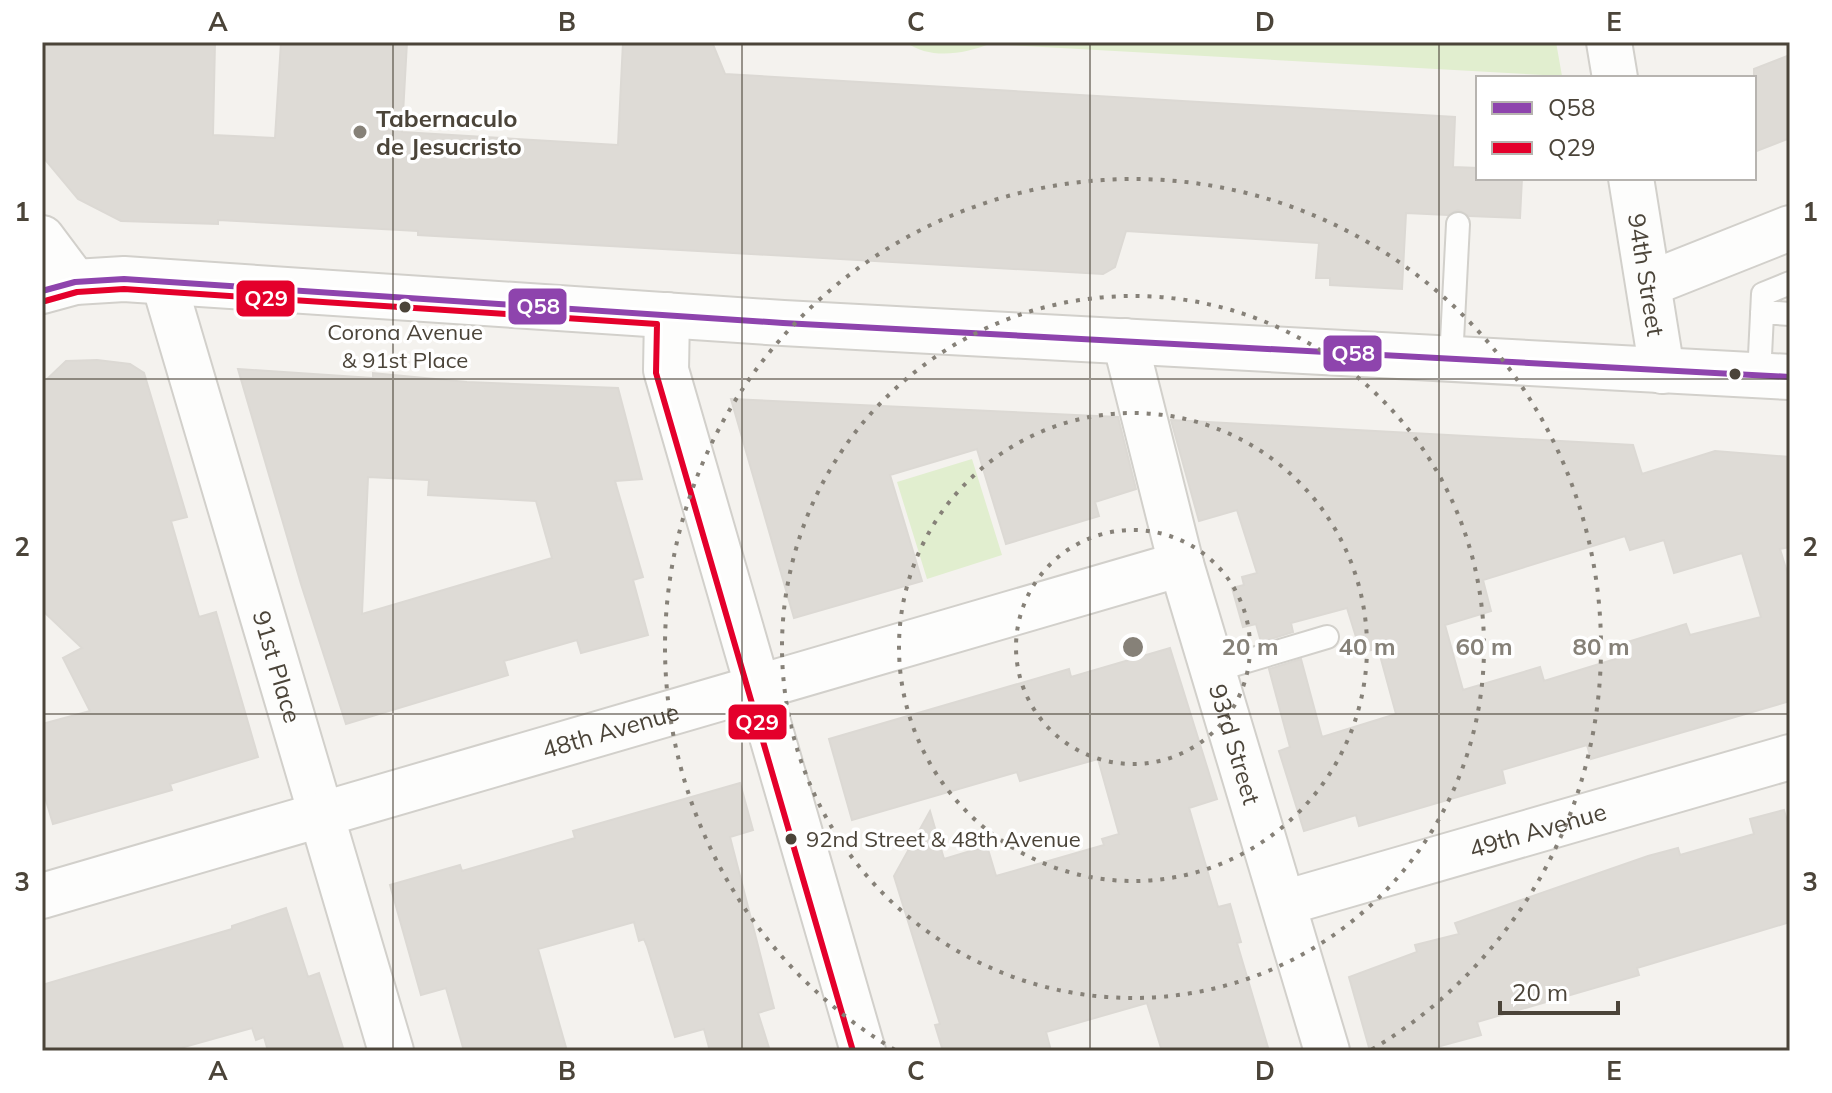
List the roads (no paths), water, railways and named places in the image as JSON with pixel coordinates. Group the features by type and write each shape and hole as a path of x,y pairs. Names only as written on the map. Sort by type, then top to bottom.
{"street":[{"path":"1609,42 1615,76"},
{"name":"94th Street","path":"1631,180 1662,371"},
{"path":"1649,284 1790,228"},
{"path":"42,238 59,286 124,279 667,315 1774,376"},
{"name":"91st Place","path":"164,283 391,1051"},
{"path":"667,315 666,370 863,1051"},
{"name":"93rd Street","path":"1125,341 1181,564 1327,1051"},
{"name":"48th Avenue","path":"42,896 1181,564"},
{"name":"49th Avenue","path":"1284,903 1790,757"}],"lane":[{"path":"1451,360 1458,224"},
{"path":"1774,376 1762,312 1763,294 1790,283"},
{"path":"1762,312 1790,314"},
{"path":"1213,671 1327,637"}],"place":[{"name":"Tabernaculo de Jesucristo","path":"360,132"},
{"name":"Corona Avenue & 91st Place","path":"405,307"},
{"name":"92nd Street & 48th Avenue","path":"791,839"}]}
